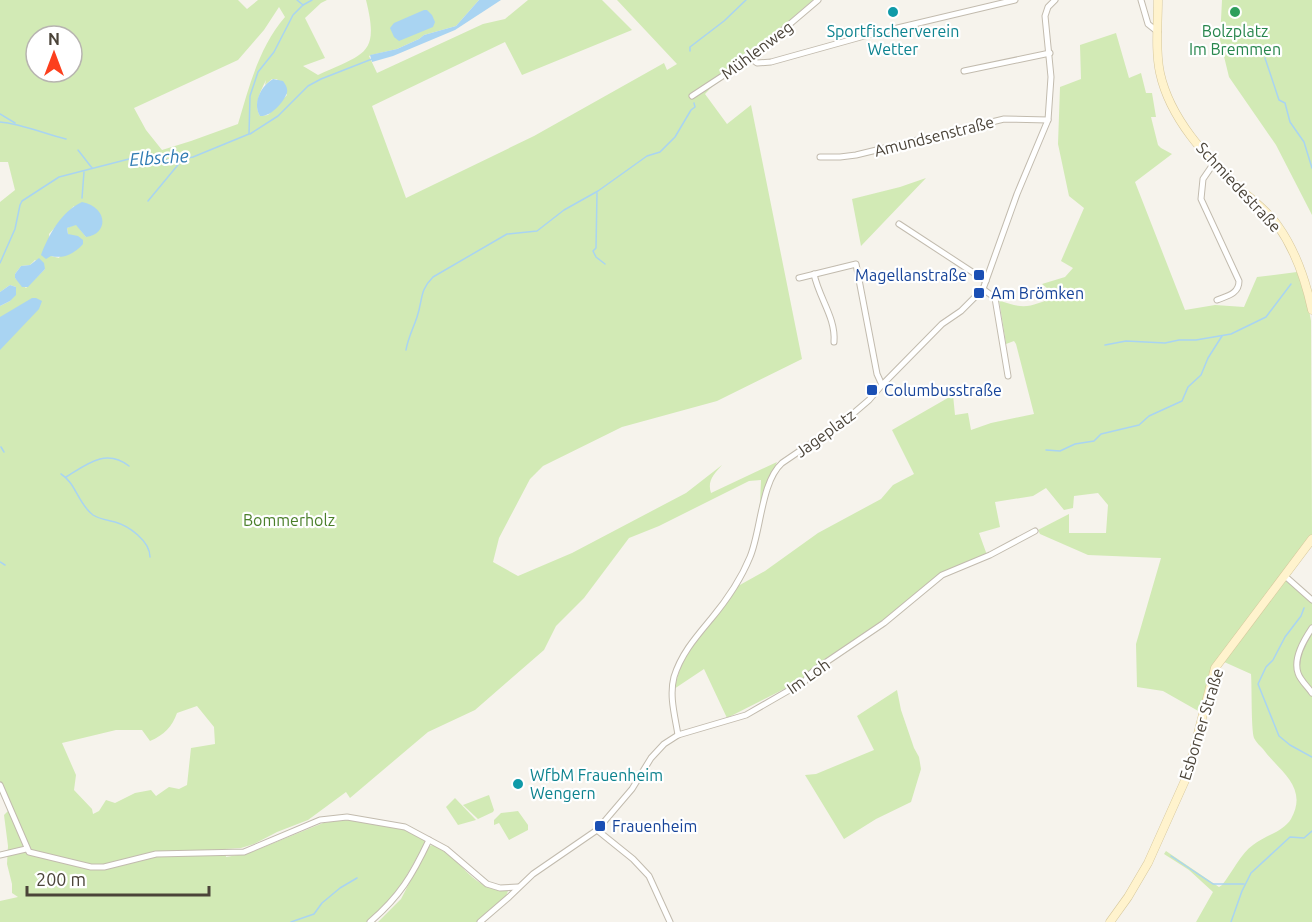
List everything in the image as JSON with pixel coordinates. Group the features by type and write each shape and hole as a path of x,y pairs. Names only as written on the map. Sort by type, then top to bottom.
{"main road":[{"name":"Schmiedestraße","path":"1158,0 1159,72 1166,91 1188,131 1214,163 1278,225 1291,248 1312,310"},
{"name":"Esborner Straße","path":"1110,922 1148,863 1187,776 1215,668 1312,539"}],"street":[{"name":"Mühlenweg","path":"692,96 750,58 818,0"},
{"path":"750,58 758,63 771,62 1015,0"},
{"name":"Jageplatz","path":"678,735 672,693 673,680 680,660 732,589 749,560 774,472 782,463 869,400 942,324 961,311 983,289 1017,194 1048,120 1051,88 1050,53 1045,16 1048,7 1055,0"},
{"path":"1141,0 1148,24 1158,32"},
{"path":"964,71 1050,53"},
{"name":"Amundsenstraße","path":"820,157 856,155 1004,119 1048,120"},
{"path":"1214,163 1203,179 1201,199 1239,281 1239,286 1234,293 1217,300"},
{"path":"899,224 986,281"},
{"path":"799,278 856,264 877,374 882,385"},
{"path":"814,274 816,285 835,330 834,342"},
{"path":"983,289 995,298 1008,376"},
{"name":"Im Loh","path":"480,922 532,874 597,830 632,789 651,758 664,744 678,735 746,715 801,684 816,669 884,623 942,575 990,555 1035,531"},
{"path":"1285,576 1312,600"},
{"path":"1312,628 1299,653 1297,663 1298,674 1312,693"},
{"path":"0,785 26,849 41,857 92,867 104,867 164,853 244,852 320,820 347,817 405,827 446,849 487,884 500,888 518,887"},
{"path":"597,830 633,859 649,876 670,922"},
{"path":"370,922 391,904 401,891 416,868 429,840"},
{"path":"0,855 26,849"}],"green space":[{"name":"Bommerholz","path":"0,0 238,0 247,9 258,0 327,0 305,18 325,58 303,66 318,75 357,56 369,43 371,32 366,0 479,0 456,26 424,35 397,49 369,56 377,73 483,24 505,19 528,0 602,0 632,30 522,75 505,42 372,106 406,198 534,136 664,63 667,70 677,64 617,0 813,0 769,38 742,55 705,94 727,124 751,105 802,359 717,401 622,427 543,466 530,479 499,538 493,562 518,576 572,553 686,493 722,465 711,481 711,493 777,462 770,477 755,531 761,480 749,481 659,526 629,538 584,598 556,626 544,650 475,710 428,732 350,798 346,792 308,820 254,844 225,849 226,857 249,853 323,823 348,819 405,828 427,840 397,892 368,922 0,922 0,901 18,897 12,893 7,864 8,846 4,815 8,811 0,787 0,306 10,301 16,287 10,285 0,292 0,202 15,190 8,162 0,162","holes":["279,7 285,17 262,54 238,124 162,150 146,130 134,108 238,60 264,30","272,79 277,79 287,95 268,115 260,116 257,107 266,80 265,85","74,206 86,237 76,224 67,228 71,236 59,258 51,256 49,234","35,260 45,269 26,288 15,278 15,274 21,266 30,265","197,706 214,727 215,744 191,748 187,785 179,789 169,787 156,796 151,790 135,793 115,803 106,800 99,811 93,814 92,809 74,790 76,775 62,743 116,730 142,730 150,741 167,730 177,713"]},
{"path":"1222,0 1312,0 1312,215 1276,145 1229,77 1220,40"},
{"path":"1116,33 1129,78 1141,73 1146,93 1152,93 1156,117 1151,117 1158,145 1172,154 1135,182 1185,310 1215,305 1244,307 1257,277 1297,272 1311,321 1312,535 1217,659 1200,712 1163,691 1137,687 1136,644 1161,558 1088,555 1040,534 1038,530 1069,514 1069,533 1106,533 1108,505 1098,493 1074,496 1073,508 1064,510 1046,488 1033,496 995,502 1000,527 979,533 987,555 944,573 882,623 818,665 800,681 727,718 704,669 674,689 682,662 738,586 765,571 818,533 881,499 893,485 914,474 892,430 953,395 955,415 968,413 971,430 991,423 1034,414 1016,344 1014,341 1006,344 999,300 1028,306 1057,296 1042,284 1065,277 1073,268 1061,261 1084,208 1069,196 1058,144 1060,87 1081,79 1080,45"},
{"path":"926,178 861,246 852,199"},
{"path":"1285,578 1312,603 1312,922 1196,922 1213,892 1189,870 1164,854 1166,851 1219,887 1249,849 1288,823 1296,808 1296,798 1290,780 1254,738 1251,674 1222,661"},
{"path":"897,690 901,710 919,757 921,769 911,802 876,819 844,839 805,775 816,774 874,750 857,716"},
{"path":"489,795 494,810 478,819 463,805"},
{"path":"455,798 476,820 458,825 446,807"},
{"path":"518,811 528,825 528,830 509,840 499,823 494,825 494,820 501,813"},
{"path":"432,845 450,855 482,884 508,891 506,896 477,922 378,922 401,899 428,847"}],"water":[{"path":"479,0 501,0 455,30 393,56 372,62 370,55 397,49 424,35 456,26"},
{"path":"424,10 432,15 435,22 433,27 399,41 394,37 390,28 394,23"},
{"path":"273,79 283,81 287,93 275,109 260,116 257,100 265,86"},
{"path":"82,202 91,205 101,214 102,226 99,231 86,237 76,225 67,228 68,234 78,236 83,240 83,244 68,255 51,256 46,259 41,255 52,232 68,212"},
{"path":"39,258 44,263 45,269 28,287 22,287 15,278 15,274 21,266 30,265"},
{"path":"10,285 16,287 16,295 0,306 0,292"},
{"path":"32,298 42,301 39,309 0,350 0,317"}],"waterway":[{"name":"Elbsche","path":"297,0 303,5"},
{"name":"Elbsche","path":"0,263 15,229 22,201 59,177 142,157 160,160 193,157 249,134 250,96 258,72 274,52 293,15 312,0"},
{"path":"690,51 690,47 724,21 746,0"},
{"path":"1265,58 1279,100 1285,103 1290,122 1304,142 1312,168"},
{"path":"250,134 278,116 308,86 372,59"},
{"path":"406,350 423,291 433,277 507,234 537,231 564,210 598,191 647,156 660,152 675,137 695,107 694,103"},
{"path":"0,114 15,123"},
{"path":"0,122 66,139"},
{"path":"78,150 92,168"},
{"path":"148,201 182,160"},
{"path":"82,198 84,172"},
{"path":"597,193 596,248 593,251 596,257 605,264"},
{"path":"1105,345 1126,341 1165,343 1231,334 1266,317 1291,284"},
{"path":"1046,450 1060,451 1075,444 1094,441 1101,434 1139,425 1149,416 1182,401 1188,387 1201,375 1208,358 1222,336"},
{"path":"1,447 4,452"},
{"path":"66,477 89,463 104,458 112,458 129,466"},
{"path":"61,474 70,483 88,510 95,516 121,524 132,531 143,540 150,557"},
{"path":"0,562 5,565"},
{"path":"1304,608 1273,660 1266,667 1258,684 1279,736 1312,757"},
{"path":"1231,922 1251,873 1290,837 1304,838 1312,831"},
{"path":"1171,856 1213,884 1244,884"},
{"path":"291,922 314,914 322,903 357,878"}],"place":[{"name":"Sportfischerverein Wetter","path":"893,12"},
{"name":"Bolzplatz Im Bremmen","path":"1235,12"},
{"name":"Magellanstraße","path":"979,275"},
{"name":"Am Brömken","path":"979,293"},
{"name":"Columbusstraße","path":"872,390"},
{"name":"WfbM Frauenheim Wengern","path":"518,784"},
{"name":"Frauenheim","path":"600,826"}]}
